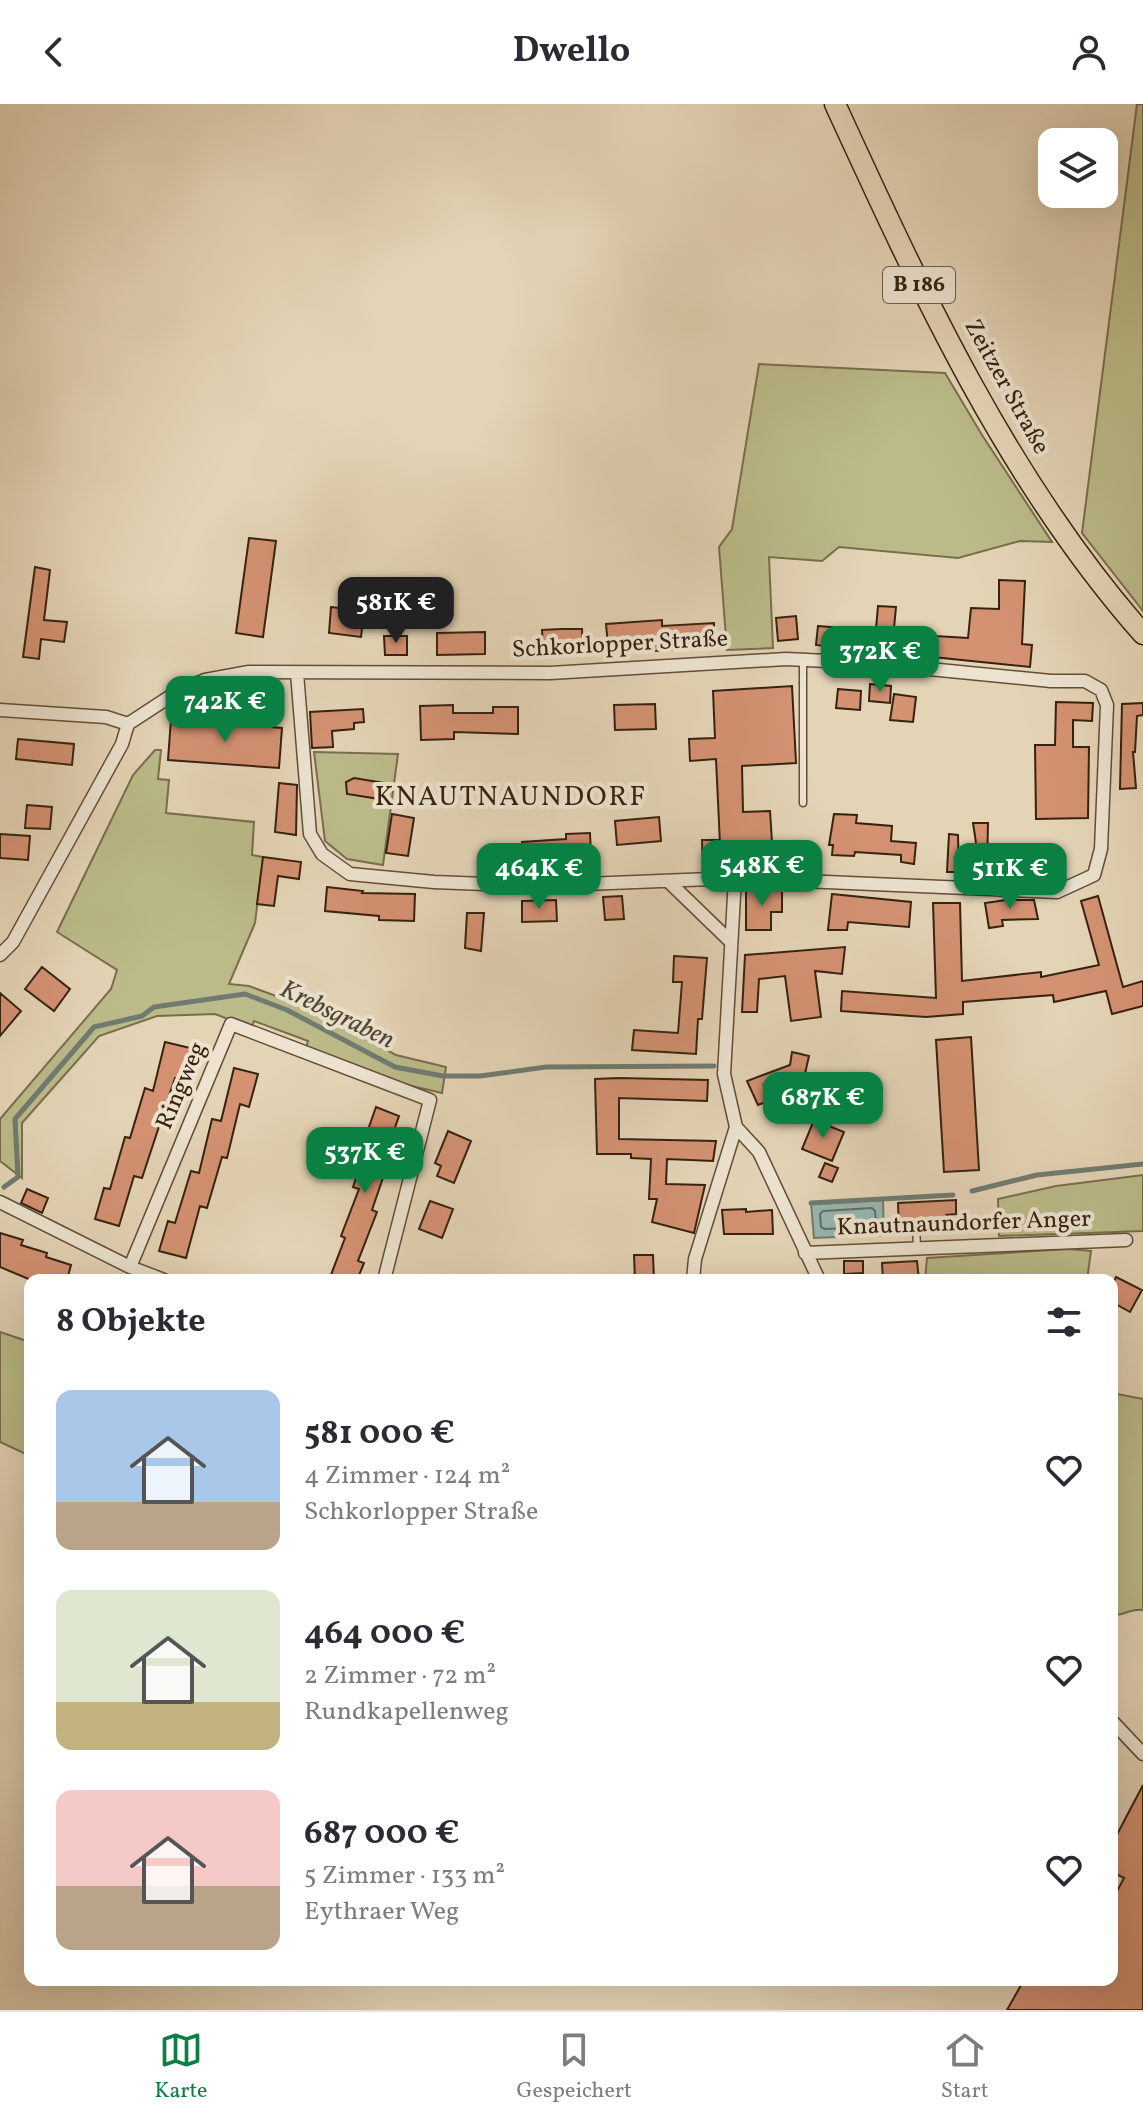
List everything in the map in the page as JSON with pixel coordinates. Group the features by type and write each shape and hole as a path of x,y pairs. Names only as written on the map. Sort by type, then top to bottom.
{"main road":[{"name":"Zeitzer Straße","path":"835,104 911,269 1015,460 1077,550 1143,634"}],"street":[{"name":"Schkorlopper Straße","path":"128,724 180,690 205,680 249,672 550,673 803,659 1051,681 1085,681 1101,690 1107,705 1101,849 1094,875 1057,892 735,878"},
{"path":"297,673 310,834 322,854 350,874 434,882 536,886 735,878 724,1074 736,1127 759,1152 816,1274"},
{"path":"0,710 106,717 128,724 122,744 13,942 0,955"},
{"path":"669,882 731,942"},
{"name":"Ringweg","path":"130,1267 231,1024 430,1100 386,1274"},
{"path":"694,1274 695,1259 736,1127"},
{"path":"0,1202 148,1274"},
{"name":"Knautnaundorfer Anger","path":"805,1253 1126,1240"},
{"path":"1118,1727 1143,1754"}],"lane":[{"path":"803,659 803,803"},
{"path":"916,1227 917,1248"}],"green space":[{"path":"1137,104 1143,104 1143,611 1082,533"},
{"path":"759,364 945,373 1052,542 1020,541 958,558 839,547 822,561 769,557 773,648 727,650 719,547 732,529"},
{"path":"155,750 161,750 158,779 169,780 166,813 254,822 252,855 263,857 255,923 229,984 249,986 303,1006 396,1055 446,1067 442,1093 390,1081 306,1049 308,1041 254,1021 251,1028 215,1014 157,1016 99,1036 22,1123 22,1178 0,1161 0,1119 111,989 117,970 57,932 133,775"},
{"path":"314,752 398,754 383,865 347,859 325,841"},
{"path":"1143,1175 1143,1231 999,1236 998,1199 1056,1186"},
{"path":"1069,1249 1091,1251 1088,1274 926,1274 927,1258"},
{"path":"0,1332 24,1340 24,1453 0,1442"},
{"path":"1118,1394 1143,1399 1143,1610 1118,1614"}],"water":[{"path":"883,1200 884,1235 814,1238 811,1203"}],"building":[{"path":"249,538 276,541 263,637 236,633"},
{"path":"35,567 50,570 44,620 67,622 64,642 41,639 39,659 23,657"},
{"path":"999,580 1025,581 1022,644 1032,645 1030,667 874,651 878,606 896,607 894,628 903,629 902,634 968,638 971,608 999,609"},
{"path":"331,607 364,611 361,637 329,633"},
{"path":"796,616 798,639 778,641 776,618"},
{"path":"662,620 662,626 714,623 714,648 652,651 652,642 608,645 606,624"},
{"path":"818,626 842,628 840,648 816,645"},
{"path":"582,629 583,651 543,652 542,630"},
{"path":"485,632 485,654 437,655 437,633"},
{"path":"384,636 407,636 407,655 385,655"},
{"path":"870,684 891,686 890,703 869,701"},
{"path":"792,686 796,763 742,766 743,812 770,811 772,842 720,844 716,759 690,761 689,739 715,738 713,691"},
{"path":"838,689 861,691 860,710 836,708"},
{"path":"894,694 916,697 913,722 890,720"},
{"path":"1056,702 1093,703 1092,721 1073,720 1073,747 1089,747 1088,818 1036,819 1035,745 1055,745"},
{"path":"1143,703 1143,715 1137,716 1133,752 1136,788 1120,789 1122,704"},
{"path":"655,704 656,729 615,730 614,705"},
{"path":"453,705 453,713 493,713 493,707 518,707 518,734 454,732 454,739 421,740 420,706"},
{"path":"363,709 364,722 354,723 354,729 332,731 333,747 312,748 310,712"},
{"path":"171,719 282,728 279,768 168,760"},
{"path":"18,739 74,744 72,765 16,759"},
{"path":"354,778 384,783 388,787 386,800 347,794 346,782"},
{"path":"279,783 297,785 296,835 275,832"},
{"path":"27,805 52,807 50,829 25,828"},
{"path":"392,814 414,818 408,856 386,853"},
{"path":"834,814 857,815 856,823 892,826 891,841 916,843 914,864 901,862 901,855 855,852 854,856 832,855 833,845 829,845"},
{"path":"659,817 661,841 617,845 615,821"},
{"path":"973,823 988,823 987,869 980,870"},
{"path":"590,833 591,858 546,860 546,866 506,868 506,875 485,875 484,848 522,846 522,842 566,839 566,834"},
{"path":"0,834 30,836 28,860 0,858"},
{"path":"949,834 958,835 959,872 947,872"},
{"path":"702,840 719,840 720,869 703,869"},
{"path":"263,857 301,862 299,879 278,876 274,906 257,904"},
{"path":"327,887 362,893 415,894 414,921 379,920 379,916 325,911"},
{"path":"746,890 782,890 782,912 771,912 771,930 746,930"},
{"path":"832,894 911,902 909,927 848,922 847,930 828,930"},
{"path":"622,896 624,919 605,920 603,897"},
{"path":"1098,896 1123,987 1143,981 1143,1006 1112,1014 1106,991 1054,1002 1053,995 963,1002 963,1014 926,1017 841,1011 842,991 936,998 933,903 960,903 962,981 1041,972 1041,977 1099,965 1081,901"},
{"path":"556,900 557,921 522,922 522,901"},
{"path":"1034,900 1038,919 1002,920 1003,926 989,928 985,903"},
{"path":"467,913 484,913 481,951 465,948"},
{"path":"845,947 842,974 815,971 821,1017 791,1021 785,976 759,979 757,1012 742,1012 745,955"},
{"path":"674,956 707,958 696,1054 632,1050 634,1030 678,1033 682,982 673,982"},
{"path":"42,967 70,989 54,1011 25,989"},
{"path":"0,993 21,1011 0,1036"},
{"path":"971,1037 979,1170 944,1172 936,1040"},
{"path":"165,1042 190,1048 182,1080 175,1078 142,1178 134,1176 119,1226 95,1219 104,1188 110,1189 125,1137 130,1138 145,1088 153,1091"},
{"path":"792,1052 809,1056 802,1087 795,1085 793,1092 764,1085 771,1100 758,1105 747,1081 790,1065"},
{"path":"234,1068 258,1074 249,1107 240,1104 227,1158 222,1157 207,1208 200,1206 186,1258 159,1251 168,1221 175,1223 191,1171 199,1173 212,1119 221,1121"},
{"path":"595,1079 708,1080 707,1101 619,1098 619,1139 716,1141 713,1161 667,1159 666,1184 705,1185 694,1233 652,1222 657,1199 649,1199 651,1159 631,1158 631,1154 597,1154"},
{"path":"376,1107 399,1116 383,1161 388,1163 372,1210 377,1212 358,1261 364,1263 359,1274 331,1274 345,1238 341,1236 359,1189 353,1187 360,1166 356,1164"},
{"path":"814,1120 844,1132 832,1161 802,1149"},
{"path":"448,1131 471,1141 454,1183 437,1176 441,1166 435,1163"},
{"path":"825,1163 838,1168 832,1182 819,1177"},
{"path":"27,1189 48,1198 42,1213 21,1203"},
{"path":"956,1200 956,1214 946,1215 946,1222 922,1226 915,1221 910,1227 899,1228 898,1203"},
{"path":"430,1201 453,1209 442,1238 419,1229"},
{"path":"746,1209 746,1212 772,1210 773,1234 724,1234 722,1210"},
{"path":"0,1233 23,1240 21,1245 71,1265 69,1274 24,1274 24,1277 0,1267"},
{"path":"634,1255 653,1255 654,1274 635,1274"},
{"path":"844,1261 863,1261 863,1273 844,1274"},
{"path":"917,1261 918,1274 883,1274 882,1263"},
{"path":"1118,1278 1142,1290 1130,1312 1118,1305"},
{"path":"1143,1785 1143,2010 1007,2010 1021,1986 1118,1986 1118,1890 1124,1878 1118,1875 1118,1833"}],"waterway":[{"name":"Krebsgraben","path":"4,1187 18,1177 15,1119 94,1027 142,1016 154,1007 245,994 287,1010 395,1067 443,1076 480,1076 546,1067 714,1066"},
{"name":"Krebsgraben","path":"972,1191 1037,1175 1143,1164"},
{"name":"Krebsgraben","path":"811,1203 953,1195"}],"district":[{"name":"KNAUTNAUNDORF","path":"511,797"}]}
